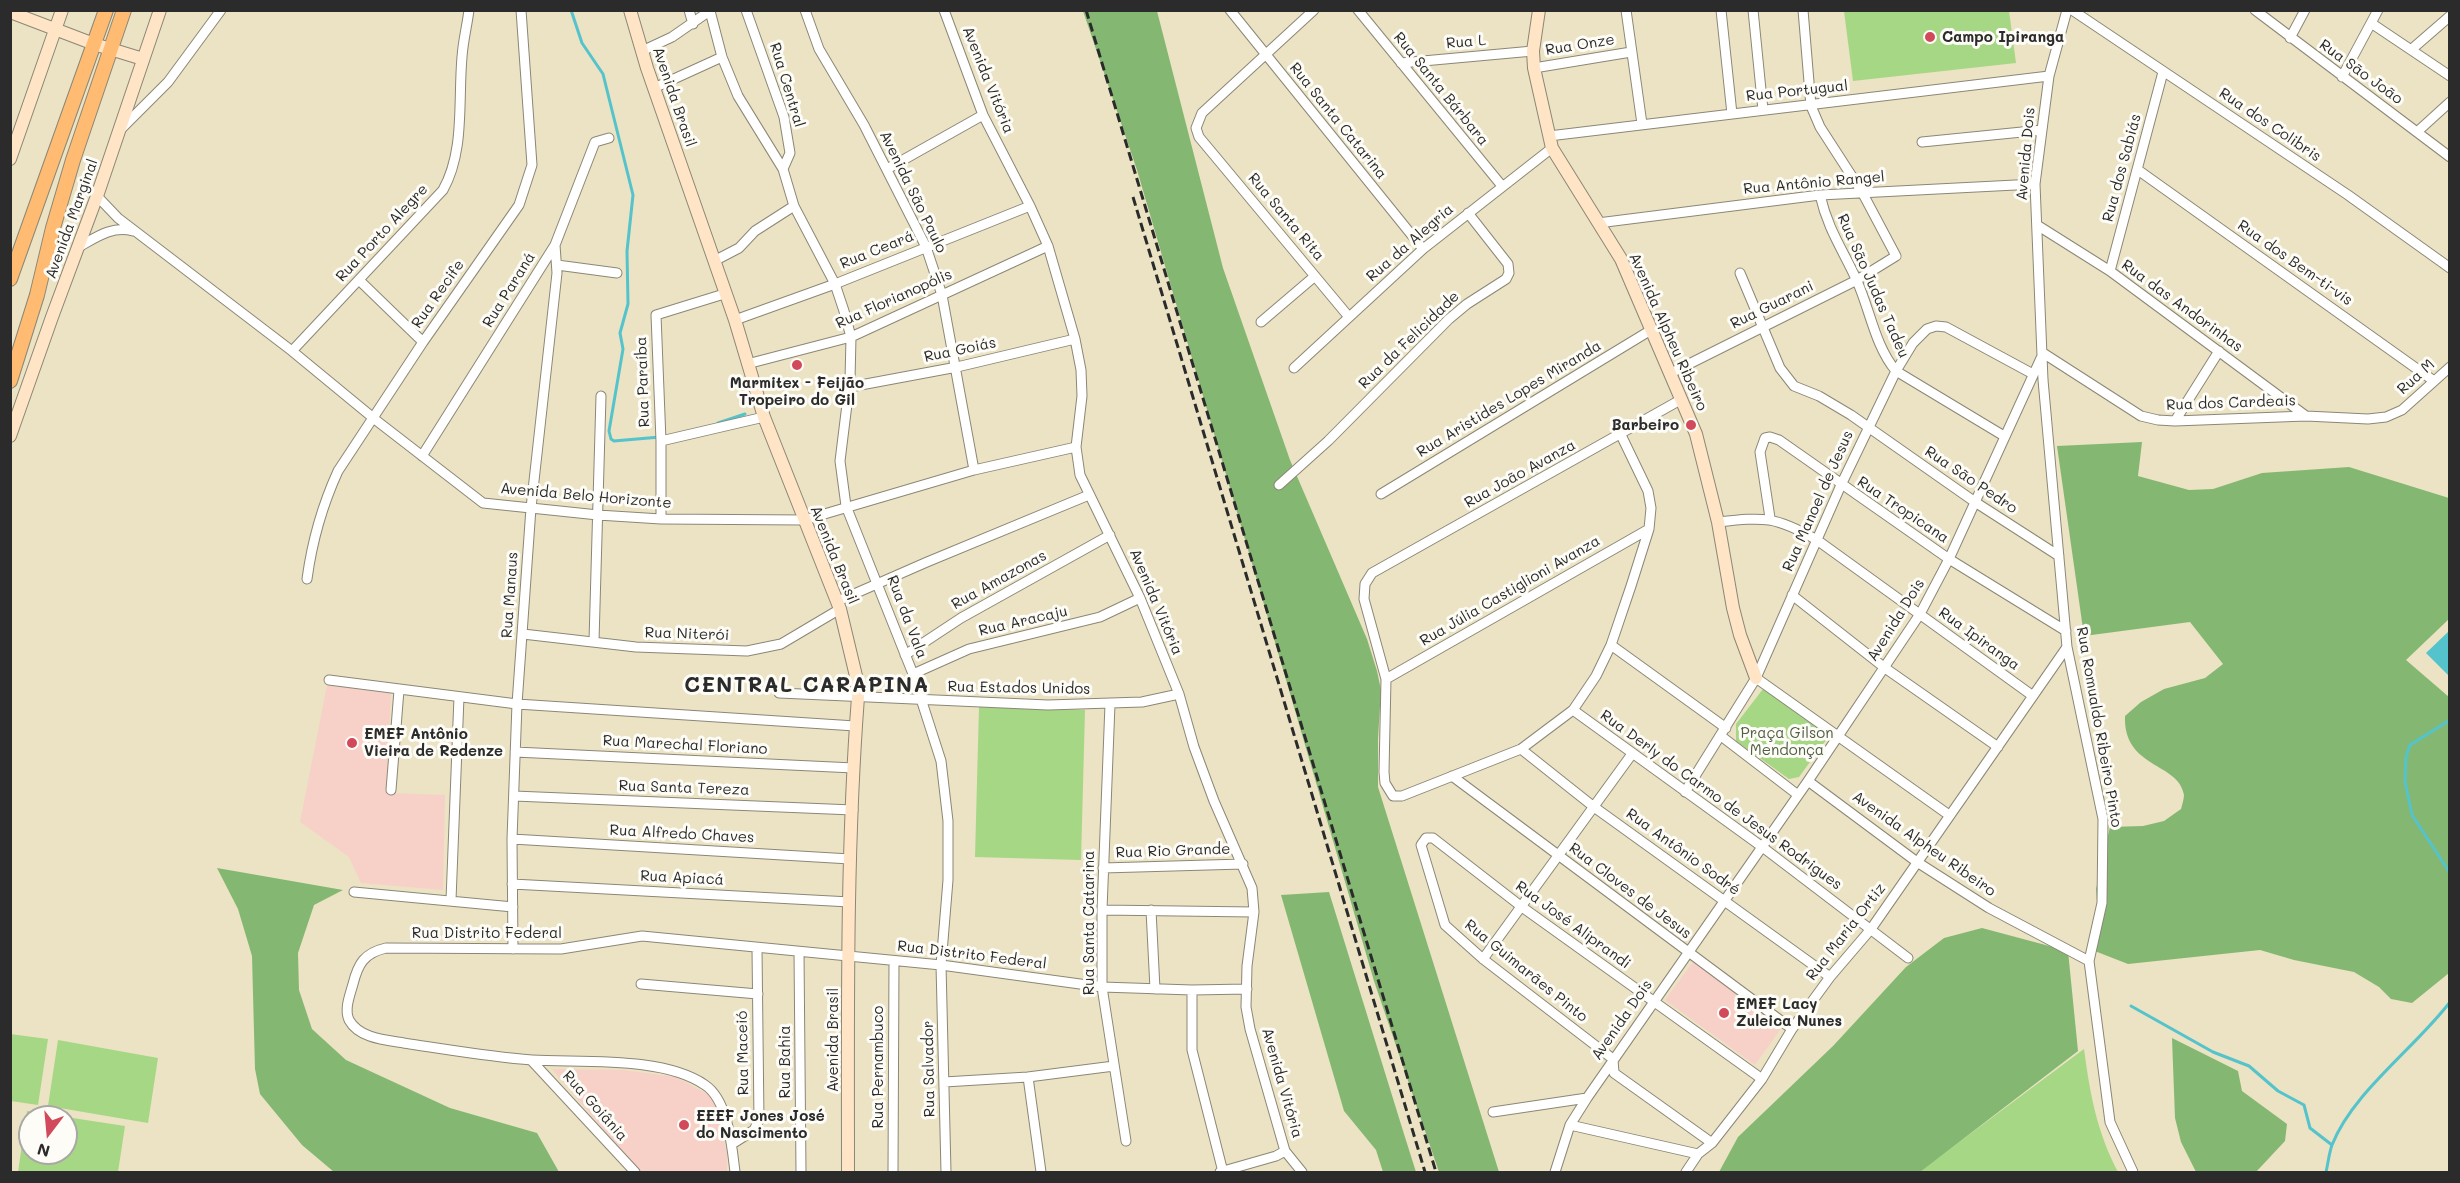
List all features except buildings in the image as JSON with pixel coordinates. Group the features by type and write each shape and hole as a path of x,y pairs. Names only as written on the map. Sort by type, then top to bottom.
{"main road":[{"path":"10,279 106,10"},
{"path":"10,381 38,295 53,228 73,160 124,10"}],"street":[{"path":"10,159 62,10"},
{"name":"Avenida Marginal","path":"10,436 97,196 160,10"},
{"path":"119,131 168,82 220,10"},
{"name":"Rua Porto Alegre","path":"292,351 443,190 451,176 456,159 462,54 469,10"},
{"name":"Rua Recife","path":"307,579 311,547 327,493 338,471 423,342 519,206 532,165 521,10"},
{"name":"Avenida Brasil","path":"630,10 654,88 724,294 735,320 764,417 839,605 856,676 858,697 855,726 848,956 848,1173"},
{"path":"689,10 693,24"},
{"name":"Rua Central","path":"746,10 784,117 790,153 783,169"},
{"name":"Avenida São Paulo","path":"804,10 823,57 864,125 926,247 942,295 957,366 974,470"},
{"name":"Avenida Vitória","path":"944,10 982,115 1030,206 1048,246 1076,339 1082,396 1076,447 1077,463 1089,495 1140,598 1179,694 1194,747 1214,801 1252,888 1254,912 1247,966 1250,1029 1285,1151 1276,1156 1222,1172"},
{"name":"Rua Santa Catarina","path":"1230,10 1423,249"},
{"path":"1264,54 1314,10"},
{"name":"Rua Santa Bárbara","path":"1358,10 1502,186"},
{"name":"Avenida Alpheu Ribeiro","path":"1539,10 1533,51 1534,68 1550,142 1621,259 1682,399 1704,458 1733,608 1756,678"},
{"path":"1626,10 1642,124"},
{"path":"1721,10 1732,114"},
{"path":"1753,10 1763,111"},
{"path":"1803,10 1811,106 1832,148 1862,192"},
{"name":"Rua dos Colibris","path":"2069,10 2348,195 2450,268"},
{"name":"Avenida Dois","path":"1555,1173 1570,1125 1587,1098 1761,846 1808,782 1920,614 1949,559 2043,353 2035,184 2049,76 2069,10"},
{"name":"Rua São João","path":"2255,10 2450,157"},
{"path":"2290,38 2305,10"},
{"path":"2342,76 2378,10"},
{"path":"642,51 672,38 710,11 722,57 738,96 783,169"},
{"path":"10,12 94,44 143,58"},
{"path":"2412,49 2450,16"},
{"path":"2371,23 2450,76"},
{"name":"Rua L","path":"1401,63 1533,51"},
{"name":"Rua Onze","path":"1534,68 1631,52"},
{"name":"Rua Santa Rita","path":"1264,54 1202,113 1196,128 1199,137 1349,317"},
{"path":"654,88 722,57"},
{"name":"Rua dos Sabiás","path":"2110,271 2163,72"},
{"name":"Rua Portugual","path":"1550,142 1642,124 1811,106 2049,76"},
{"path":"2417,132 2450,102"},
{"path":"887,169 982,115"},
{"path":"1922,142 2042,130"},
{"name":"Rua Paraná","path":"422,456 555,244 595,142 609,138"},
{"name":"Rua da Alegria","path":"1294,368 1423,249 1502,186 1550,142"},
{"name":"Rua da Vala","path":"783,169 794,207 835,284 850,337 850,387 840,461 846,507 923,700 941,761 948,821 948,880 941,965"},
{"name":"Rua dos Bem-ti-vis","path":"2138,170 2434,381"},
{"name":"Rua Antônio Rangel","path":"1598,223 1820,195 2035,184"},
{"name":"Rua Guarani","path":"1671,373 1857,280 1894,259 1895,252 1862,192"},
{"name":"Rua São Judas Tadeu","path":"1820,195 1831,233 1857,280 1879,341 1896,371 2004,436"},
{"name":"Avenida Belo Horizonte","path":"97,196 118,218 141,233 292,351 372,418 483,503 661,519 804,520 974,470 1076,447"},
{"name":"Rua Ceará","path":"735,320 835,284 1030,206"},
{"path":"714,261 739,248 755,231 794,207"},
{"name":"Rua da Felicidade","path":"1280,484 1328,441 1449,319 1467,304 1506,279 1509,273 1508,264 1468,213"},
{"name":"Rua das Andorinhas","path":"2037,225 2110,271 2306,416"},
{"path":"77,248 105,233 122,228 141,233"},
{"name":"Rua Manaus","path":"513,949 512,839 517,704 524,634 531,508 557,265 555,244"},
{"name":"Rua Florianopólis","path":"747,364 850,337 1048,246"},
{"path":"557,265 617,273"},
{"name":"Rua São Pedro","path":"1740,273 1761,327 1787,380 1794,386 1833,404 1975,502 2059,556"},
{"path":"1261,322 1316,276"},
{"path":"359,280 423,342"},
{"name":"Rua Paraíba","path":"661,519 661,441 656,315 724,294"},
{"name":"Rua Manoel de Jesus","path":"1685,792 1756,678 1841,485 1896,371 1913,343 1927,329 1936,326 1946,327 2033,374"},
{"name":"Rua Aristides Lopes Miranda","path":"1381,494 1651,330"},
{"name":"Rua Goiás","path":"850,387 1076,339"},
{"path":"2175,421 2219,351"},
{"name":"Rua dos Cardeais","path":"2043,353 2141,416 2158,420 2306,416 2368,419 2386,417 2402,410"},
{"name":"Rua Romualdo Ribeiro Pinto","path":"2043,353 2044,401 2067,646 2103,819 2102,903 2089,961"},
{"name":"Rua M","path":"2402,410 2450,367"},
{"path":"594,642 601,396"},
{"name":"Rua João Avanza","path":"1386,679 1364,599 1365,584 1372,573 1682,399"},
{"path":"661,441 764,417"},
{"path":"1386,679 1385,783 1393,796 1402,796 1521,749 1573,710 1596,676 1611,645 1649,529 1651,508 1648,491 1621,435"},
{"name":"Rua Tropicana","path":"1770,518 1760,452 1765,438 1770,437 1779,440 1949,559 2066,631"},
{"name":"Rua Niterói","path":"524,634 636,647 713,651 765,649 781,644 839,605 878,584 1089,495"},
{"name":"Rua Ipiranga","path":"1718,522 1770,518 1817,540 2033,696"},
{"name":"Rua Júlia Castiglioni Avanza","path":"1386,679 1649,529"},
{"name":"Rua Amazonas","path":"905,655 961,618 1110,535"},
{"path":"1792,595 1885,668 1998,747"},
{"name":"Rua Aracaju","path":"913,674 969,649 1100,617 1140,598"},
{"path":"1611,645 1724,732 1798,795"},
{"name":"Rua Maria Ortiz","path":"1686,1173 1698,1154 1712,1143 1762,1079 1792,1029 1830,977 1871,929 2067,646"},
{"path":"1756,678 1949,814"},
{"path":"329,680 517,704 855,726"},
{"path":"391,789 399,690"},
{"name":"Rua Estados Unidos","path":"779,693 1048,705 1142,702 1179,694"},
{"path":"451,900 459,697"},
{"name":"Rua Santa Catarina","path":"1110,704 1103,868 1102,987 1126,1141"},
{"name":"Rua Derly do Carmo de Jesus Rodrigues","path":"1573,710 1761,846 1908,958"},
{"name":"Rua Antônio Sodré","path":"1521,749 1594,807 1830,977"},
{"name":"Rua Marechal Floriano","path":"515,752 854,768"},
{"path":"1482,959 1632,754"},
{"name":"Rua Cloves de Jesus","path":"1452,776 1792,1029"},
{"name":"Avenida Alpheu Ribeiro","path":"1808,782 1917,862 1989,908 2089,961"},
{"name":"Rua Santa Tereza","path":"513,796 853,810"},
{"name":"Rua José Aliprandi","path":"1426,838 1433,838 1522,907 1762,1079"},
{"name":"Rua Guimarães Pinto","path":"1426,838 1421,845 1444,925 1482,959 1613,1059 1614,1073 1712,1143"},
{"name":"Rua Alfredo Chaves","path":"512,839 850,859"},
{"name":"Rua Rio Grande","path":"1103,868 1243,864"},
{"name":"Rua Apiacá","path":"512,884 850,902"},
{"path":"354,892 513,907"},
{"path":"1102,910 1254,912"},
{"path":"1151,910 1155,989"},
{"name":"Rua Distrito Federal","path":"735,1173 732,1144 717,1096 706,1085 685,1074 653,1066 531,1060 466,1053 373,1037 358,1030 349,1019 347,1007 357,965 375,950 386,948 561,949 642,936 757,949 941,965 1102,987 1247,989"},
{"name":"Rua Maceió","path":"732,1144 754,1130 759,1120 757,949"},
{"name":"Rua Bahia","path":"799,952 801,1173"},
{"name":"Rua Pernambuco","path":"893,1173 894,961"},
{"path":"2089,961 2110,1122 2133,1173"},
{"name":"Rua Salvador","path":"941,965 946,1173"},
{"path":"641,984 758,994"},
{"path":"1192,990 1192,1050 1222,1172"},
{"name":"Rua Goiânia","path":"531,1060 635,1173"},
{"path":"944,1082 1028,1077 1114,1066"},
{"path":"1028,1077 1041,1173"},
{"path":"1493,1112 1587,1098"},
{"path":"1570,1125 1698,1154"},
{"path":"1285,1151 1302,1173"}],"shaded area":[{"name":"EMEF Antônio Vieira de Redenze","path":"327,685 391,693 386,793 445,795 443,890 361,883 349,857 300,822"},
{"name":"EMEF Lacy Zuleica Nunes","path":"1693,962 1782,1027 1755,1065 1665,1000"},
{"path":"552,1069 623,1070 676,1077 713,1097 727,1153 727,1172 639,1172"}],"green space":[{"path":"1083,11 1157,11 1223,268 1290,460 1367,639 1377,671 1381,690 1378,787 1499,1172 1439,1172 1374,981 1137,170"},
{"name":"Campo Ipiranga","path":"1844,11 2009,11 2016,63 1853,81"},
{"path":"2142,442 2138,476 2189,490 2213,489 2262,473 2349,467 2449,498 2449,619 2406,660 2449,697 2449,973 2412,1003 2391,999 2379,987 2354,972 2294,960 2260,950 2128,964 2087,948 2098,913 2096,889 2110,827 2143,826 2164,821 2181,809 2184,798 2180,784 2172,776 2141,756 2133,746 2127,733 2125,716 2141,702 2164,689 2205,678 2223,664 2190,622 2084,636 2057,446"},
{"name":"Praça Gilson Mendonça","path":"1763,689 1829,736 1799,777 1789,779 1736,741 1736,724"},
{"path":"979,707 1085,710 1081,860 975,857"},
{"path":"217,868 343,890 314,905 298,953 299,990 312,1029 346,1060 450,1108 537,1133 559,1172 334,1172 302,1145 260,1094 255,1069 252,956 238,909"},
{"path":"1329,892 1416,1172 1383,1172 1376,1150 1344,1111 1281,895"},
{"path":"1982,928 2068,951 2078,1051 1920,1172 1719,1172 1738,1137 1833,1046 1906,967 1944,938"},
{"path":"10,1034 48,1039 38,1105 11,1101"},
{"path":"2172,1038 2238,1071 2242,1091 2287,1124 2285,1141 2256,1172 2196,1172 2181,1142 2175,1118"},
{"path":"58,1040 158,1058 148,1123 78,1111 78,1105 48,1105"},
{"path":"2084,1049 2095,1112 2118,1172 1919,1172"},
{"path":"78,1119 125,1126 118,1172 18,1172 19,1165 78,1165"}],"water":[{"path":"2449,631 2449,676 2426,653"}],"waterway":[{"path":"571,10 582,43 603,74 633,195 627,251 628,304 620,333 623,349 609,431 614,441 660,437"},
{"path":"718,423 745,414"},
{"path":"2450,720 2410,745 2406,757 2405,781 2412,815 2450,873"},
{"path":"2326,1172 2332,1145 2354,1107 2450,1002"},
{"path":"2131,1006 2213,1052 2249,1066 2278,1091 2304,1105 2310,1128 2332,1145"}],"railway":[{"path":"1086,10 1436,1172"},
{"path":"1133,197 1425,1172"}],"place":[{"name":"Campo Ipiranga","path":"1930,37"},
{"name":"Marmitex - Feijão Tropeiro do Gil","path":"797,365"},
{"name":"Barbeiro","path":"1691,425"},
{"name":"EMEF Antônio Vieira de Redenze","path":"352,743"},
{"name":"EMEF Lacy Zuleica Nunes","path":"1724,1013"},
{"name":"EEEF Jones José do Nascimento","path":"684,1125"}],"district":[{"name":"CENTRAL CARAPINA","path":"807,686"}]}
